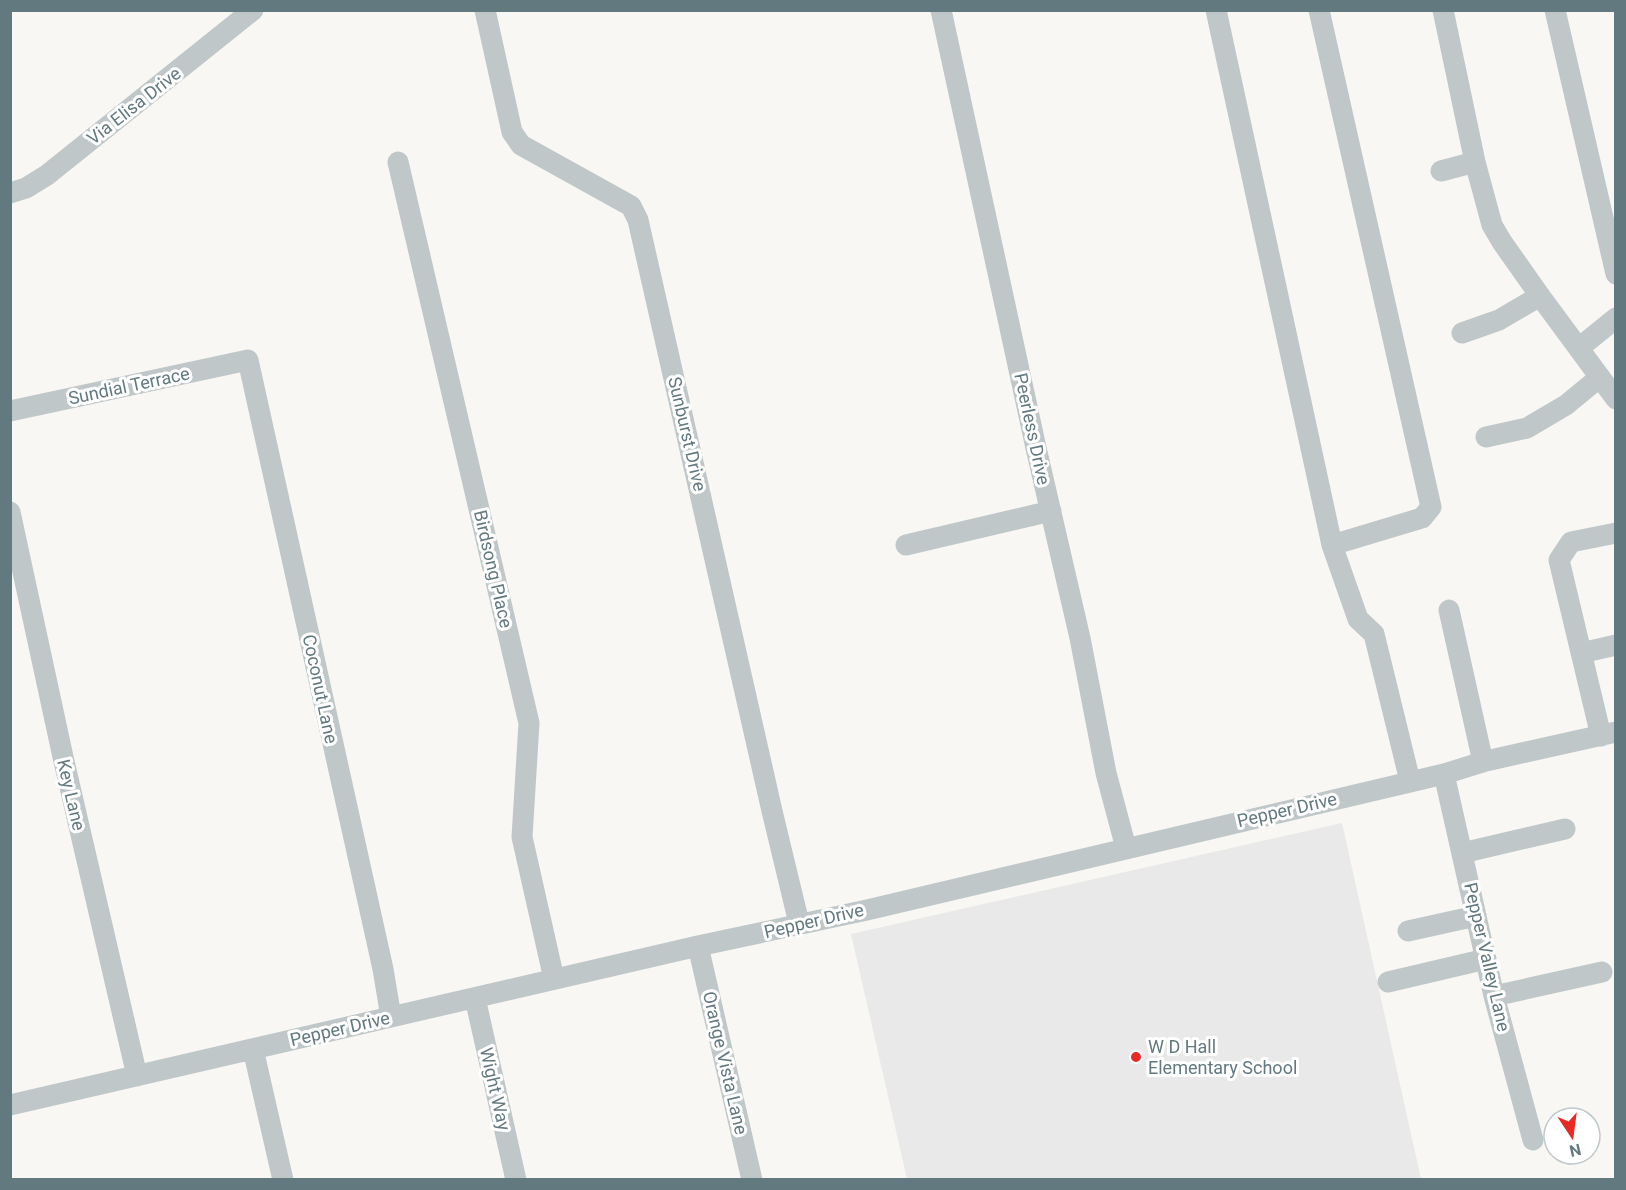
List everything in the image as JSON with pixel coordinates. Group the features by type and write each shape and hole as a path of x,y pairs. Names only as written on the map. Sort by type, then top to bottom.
{"street":[{"name":"Via Elisa Drive","path":"10,193 26,188 47,175 253,10"},
{"name":"Sunburst Drive","path":"485,10 512,132 521,145 631,206 638,220 799,923"},
{"name":"Peerless Drive","path":"941,10 1080,638 1106,773 1126,848"},
{"path":"1216,10 1332,545 1358,619 1374,634 1410,781"},
{"path":"1319,10 1431,507 1422,519 1332,545"},
{"path":"1443,10 1475,162 1496,233 1616,399"},
{"path":"1555,10 1616,274"},
{"name":"Birdsong Place","path":"398,162 528,723 522,837 554,979"},
{"path":"1441,171 1475,162"},
{"path":"1462,333 1499,320 1540,296"},
{"path":"1580,348 1616,318"},
{"name":"Sundial Terrace","path":"10,411 248,360"},
{"name":"Coconut Lane","path":"248,360 391,1017"},
{"path":"1486,437 1527,428 1566,405 1600,377"},
{"name":"Key Lane","path":"10,512 65,767 137,1076"},
{"path":"906,545 1051,512"},
{"path":"1608,734 1581,653 1559,560 1571,542 1616,533"},
{"path":"1449,610 1484,762"},
{"path":"1581,653 1616,645"},
{"name":"Pepper Drive","path":"10,1105 867,909 1608,734"},
{"name":"Pepper Valley Lane","path":"1444,774 1494,996 1533,1140"},
{"path":"1462,853 1565,829"},
{"path":"1408,931 1476,916"},
{"name":"Orange Vista Lane","path":"698,946 752,1179"},
{"path":"1388,982 1486,959"},
{"path":"1494,996 1602,972"},
{"name":"Wight Way","path":"475,998 516,1179"},
{"path":"253,1048 283,1179"}],"shaded area":[{"name":"W D Hall Elementary School","path":"1342,823 1421,1179 907,1179 851,934"}],"place":[{"name":"W D Hall Elementary School","path":"1136,1057"}]}
